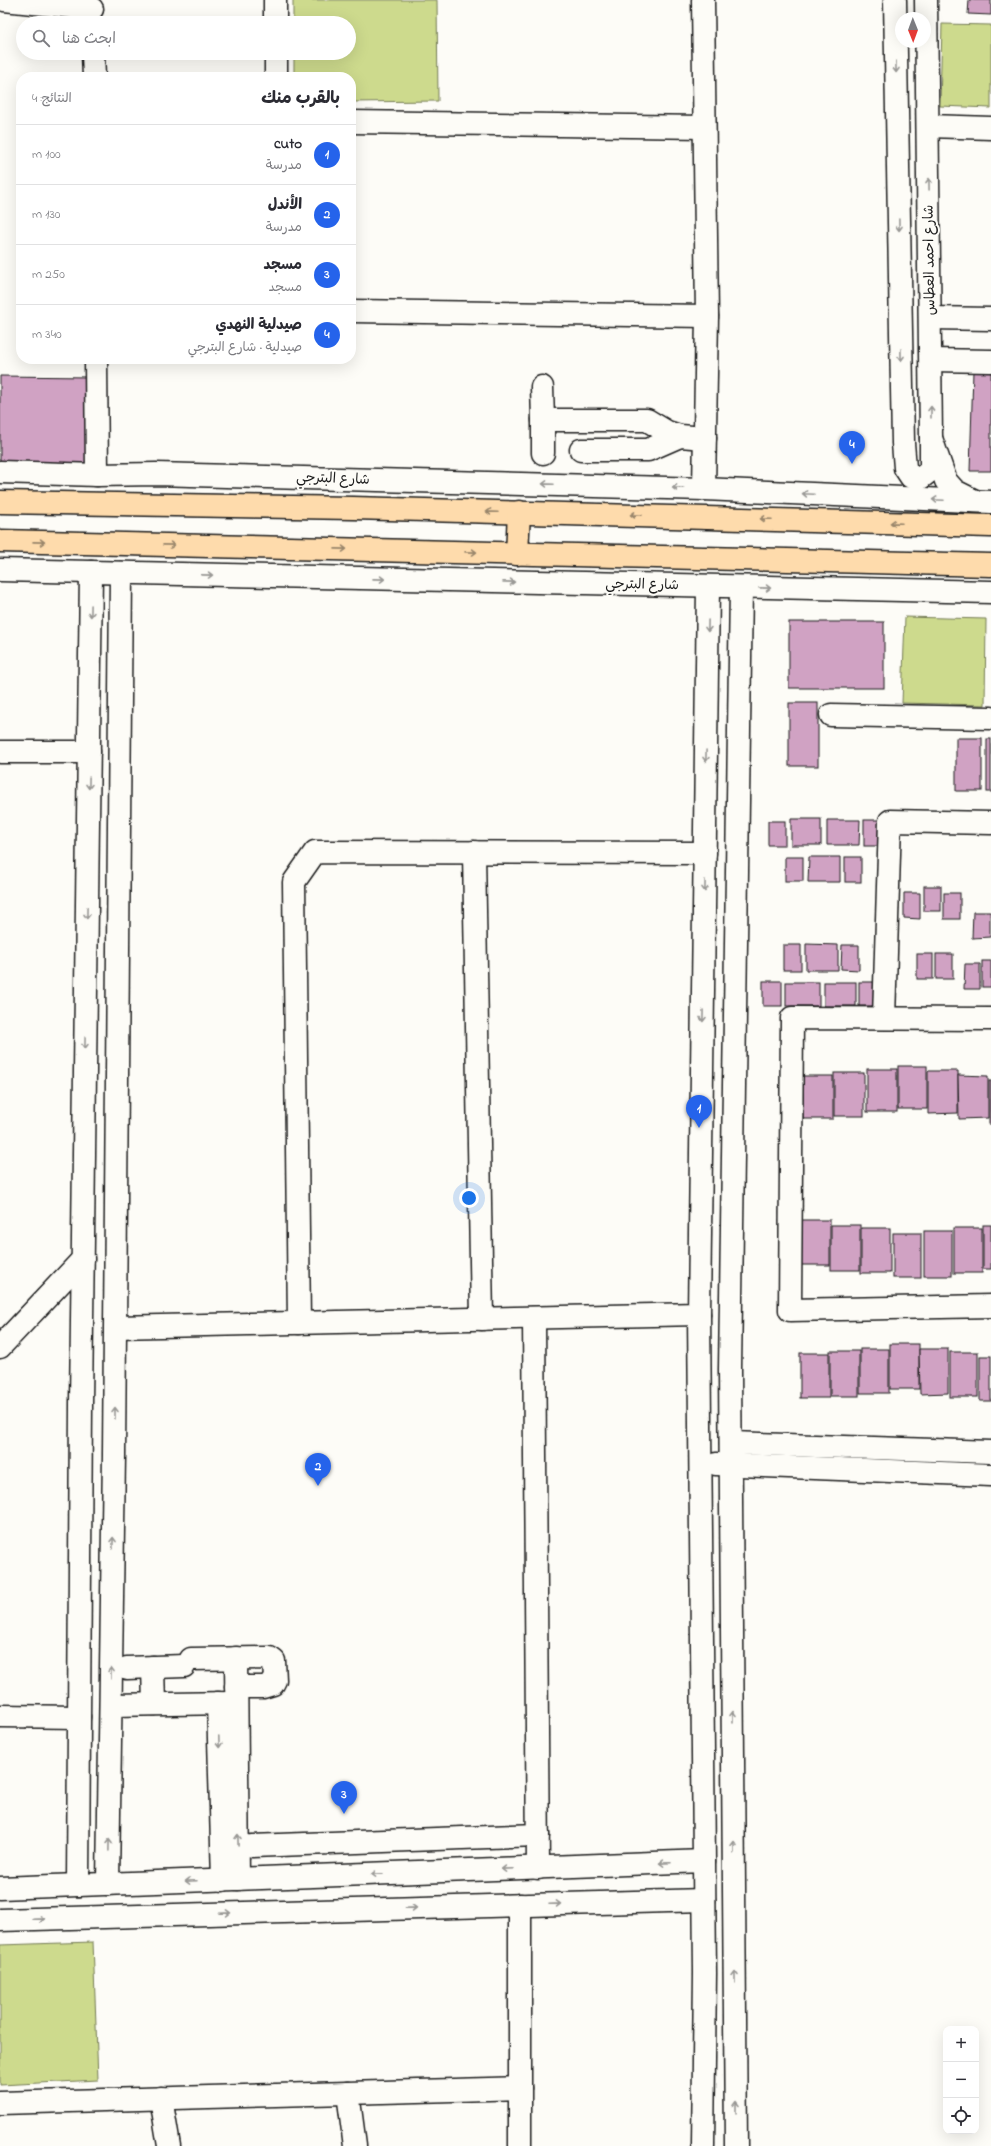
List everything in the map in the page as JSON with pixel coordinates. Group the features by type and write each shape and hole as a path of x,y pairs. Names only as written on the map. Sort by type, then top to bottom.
{"main road":[{"name":"شارع البترجي","path":"0,502 519,512 991,526"},
{"path":"517,554 519,512"},
{"name":"شارع البترجي","path":"0,541 991,565"}],"street":[{"path":"4,0 92,10"},
{"path":"275,0 275,16"},
{"path":"703,0 707,316 704,489"},
{"path":"845,496 881,493 893,487 902,474 894,0"},
{"name":"شارع احمد العطاس","path":"926,0 929,126 931,438 946,481 956,491 984,502"},
{"path":"93,60 94,72"},
{"path":"276,60 276,72"},
{"path":"356,122 704,127"},
{"path":"929,126 991,128"},
{"path":"356,310 707,316"},
{"path":"931,318 991,319"},
{"path":"931,360 991,361"},
{"path":"96,364 97,475"},
{"path":"542,387 543,454"},
{"path":"543,420 647,420 667,432 680,436 705,438"},
{"path":"581,450 648,450 680,436"},
{"path":"902,443 905,468 911,476 921,478 931,470 931,438"},
{"name":"شارع البترجي","path":"0,472 97,475 156,474 704,489 984,502"},
{"path":"155,504 156,474"},
{"path":"600,514 629,487"},
{"path":"294,577 310,548"},
{"name":"شارع البترجي","path":"0,570 708,587 991,592"},
{"path":"78,1885 91,572"},
{"path":"108,1884 116,1327 121,573"},
{"path":"703,2146 704,1861 699,1314 708,587"},
{"path":"736,2146 730,1370 741,587"},
{"path":"831,715 991,718"},
{"path":"0,752 89,752"},
{"path":"884,1018 890,822 991,823"},
{"path":"299,1323 294,882 315,852 705,853"},
{"path":"474,852 482,1319"},
{"path":"991,1019 792,1018 790,1310 991,1306"},
{"path":"0,1347 83,1259"},
{"path":"116,1327 699,1314"},
{"path":"534,1318 538,1868"},
{"path":"731,1443 991,1452"},
{"path":"700,1463 991,1476"},
{"path":"111,1705 154,1704 230,1697 272,1684 275,1666 274,1661 270,1658 236,1658 153,1667 127,1668"},
{"path":"230,1879 230,1697 236,1658"},
{"path":"153,1667 154,1704"},
{"path":"0,1716 79,1717"},
{"path":"252,1846 538,1835"},
{"path":"340,1843 343,1875"},
{"path":"0,1888 704,1861"},
{"path":"0,1920 704,1900"},
{"path":"520,1905 520,2146"},
{"path":"0,2103 520,2088"},
{"path":"348,2093 355,2146"},
{"path":"162,2098 169,2146"}],"green space":[{"path":"293,0 437,0 438,101 356,102 356,72 294,72 294,60 356,60 356,16 293,16"},
{"path":"942,24 991,25 991,108 940,106"},
{"path":"905,617 986,619 985,705 902,703"},
{"path":"93,1942 98,2080 0,2085 0,1945"}],"building":[{"path":"969,0 991,0 991,15 968,14"},
{"path":"973,371 991,371 991,471 970,471"},
{"path":"0,376 88,377 87,468 0,467"},
{"path":"789,622 884,622 884,688 789,688"},
{"path":"789,703 818,703 818,766 789,766"},
{"path":"956,738 982,738 982,791 956,791"},
{"path":"987,739 991,739 991,792 987,792"},
{"path":"791,819 821,819 821,845 791,845"},
{"path":"827,820 860,820 859,845 827,845"},
{"path":"864,820 880,820 880,846 864,846"},
{"path":"768,821 785,821 785,845 768,845"},
{"path":"785,857 803,857 803,881 785,881"},
{"path":"809,857 840,857 840,882 808,882"},
{"path":"845,857 861,857 861,882 845,882"},
{"path":"924,886 941,886 941,911 924,911"},
{"path":"904,893 920,893 920,919 904,918"},
{"path":"944,893 960,893 960,919 944,919"},
{"path":"973,912 990,912 990,937 972,938"},
{"path":"806,944 838,945 838,970 806,970"},
{"path":"783,945 801,945 801,970 783,970"},
{"path":"842,945 859,945 859,970 841,969"},
{"path":"917,954 933,954 933,979 917,979"},
{"path":"936,954 953,954 953,979 936,979"},
{"path":"982,961 991,961 991,987 982,987"},
{"path":"965,964 980,964 980,989 964,989"},
{"path":"763,981 782,981 782,1006 763,1006"},
{"path":"786,982 819,982 819,1006 786,1006"},
{"path":"824,982 856,982 856,1006 824,1006"},
{"path":"859,982 876,982 876,1006 859,1006"},
{"path":"898,1066 927,1066 927,1109 898,1109"},
{"path":"867,1069 897,1069 897,1112 867,1112"},
{"path":"928,1071 958,1071 958,1113 928,1114"},
{"path":"834,1073 864,1073 864,1116 834,1116"},
{"path":"958,1075 988,1076 988,1118 959,1119"},
{"path":"803,1076 833,1076 833,1119 803,1119"},
{"path":"989,1081 991,1081 991,1124 989,1124"},
{"path":"801,1220 830,1220 830,1265 801,1265"},
{"path":"831,1225 860,1225 860,1270 831,1270"},
{"path":"983,1225 991,1225 991,1269 983,1269"},
{"path":"861,1228 890,1228 890,1273 861,1273"},
{"path":"954,1228 982,1228 982,1273 954,1273"},
{"path":"924,1231 952,1231 952,1276 924,1276"},
{"path":"893,1233 921,1233 921,1278 893,1278"},
{"path":"890,1344 919,1344 919,1389 890,1389"},
{"path":"860,1349 889,1349 889,1393 860,1393"},
{"path":"919,1349 948,1349 948,1393 920,1394"},
{"path":"830,1351 859,1351 859,1396 830,1396"},
{"path":"950,1352 978,1352 978,1397 950,1397"},
{"path":"800,1353 829,1353 829,1398 800,1398"},
{"path":"980,1356 991,1356 991,1401 980,1401"}],"place":[{"name":"صيدلية النهدي","path":"852,464"},
{"name":"cuto","path":"699,1128"},
{"name":"الأندل","path":"318,1486"},
{"name":"مسجد","path":"344,1814"}]}
